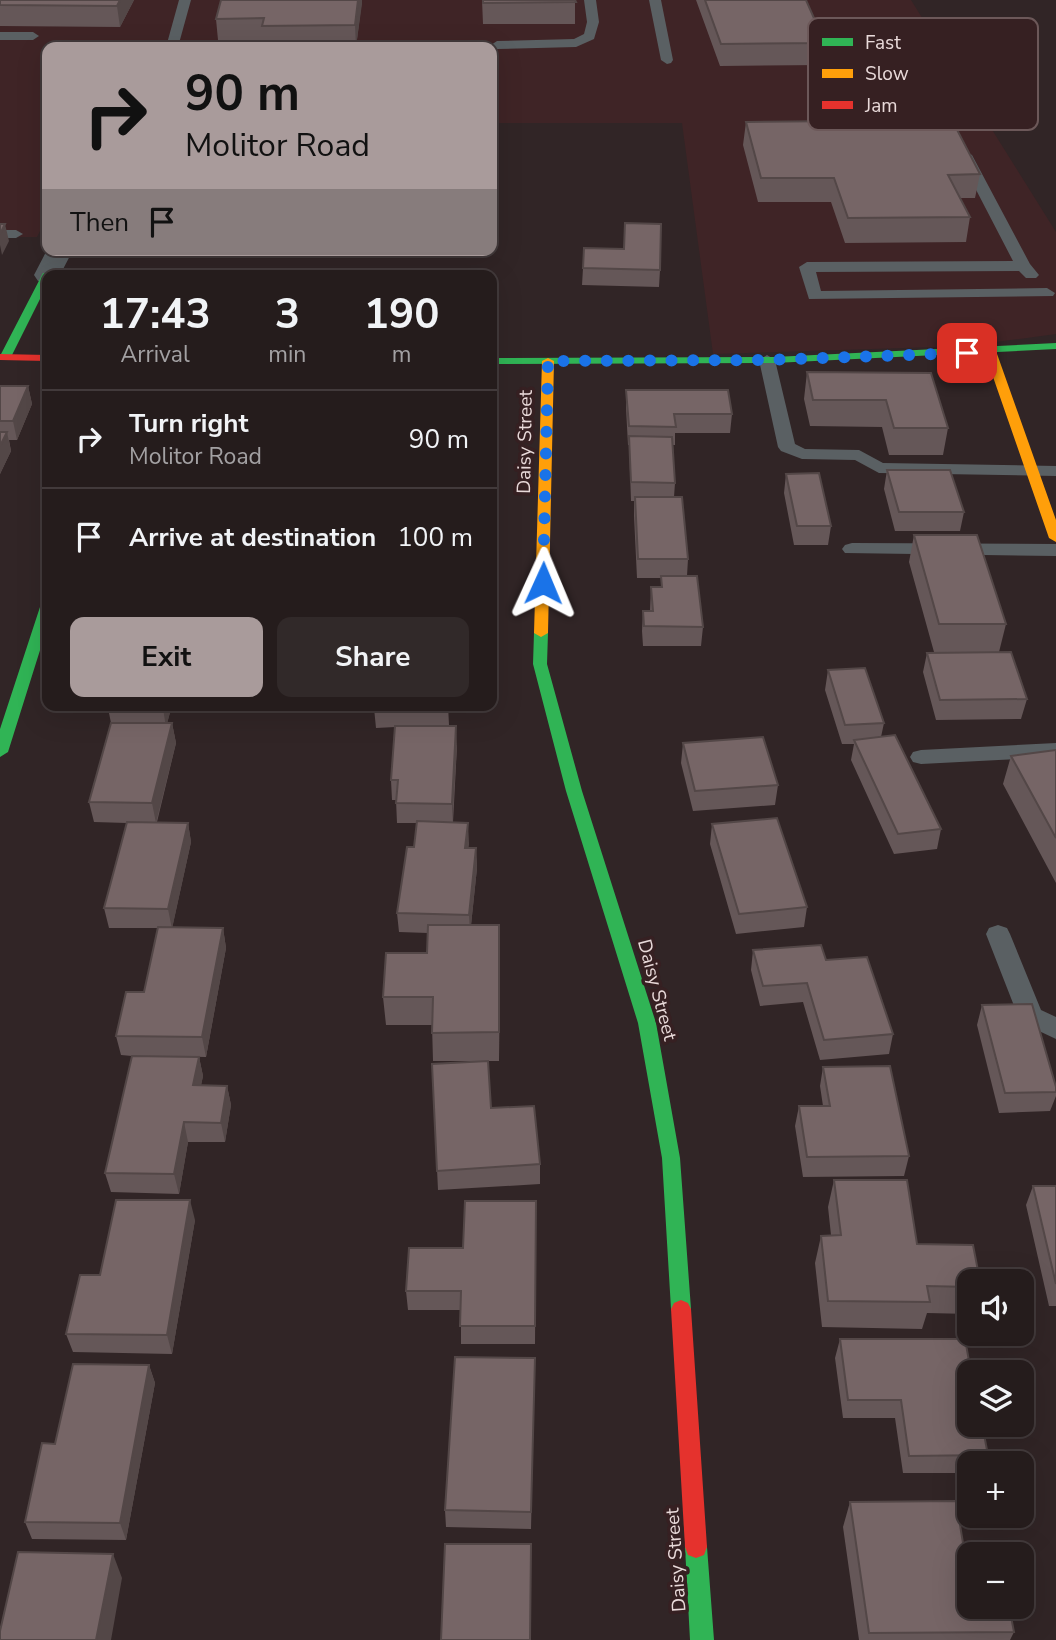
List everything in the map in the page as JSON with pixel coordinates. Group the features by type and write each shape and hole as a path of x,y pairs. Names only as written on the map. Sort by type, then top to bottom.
{"street":[{"path":"42,284 2,357 42,358"},
{"path":"497,361 767,360 1056,346"},
{"path":"989,351 1055,533"},
{"name":"Daisy Street","path":"548,361 540,664 573,791 648,1023 671,1158 702,1640"},
{"path":"0,752 42,622"}],"lane":[{"path":"173,42 185,0"},
{"path":"497,45 576,43 590,36 593,22 590,0"},
{"path":"654,0 667,60"},
{"path":"0,36 33,36"},
{"path":"959,143 1023,266 1051,298"},
{"path":"1023,266 807,267 815,296 1051,298"},
{"path":"767,360 787,447 802,454 859,455 879,468 890,469 1056,471"},
{"path":"852,550 1056,550"},
{"path":"921,758 1056,750"},
{"path":"998,934 1031,1016 1056,1029"}],"shaded area":[{"path":"0,0 911,0 922,18 808,18 808,130 992,130 1056,232 1056,334 967,346 713,354 682,123 497,123 497,42 42,42 42,227 37,237 0,237"}],"building":[{"path":"0,0 120,0 117,6 0,5"},
{"path":"221,0 358,0 355,25 262,26 264,18 216,19"},
{"path":"483,0 575,0 576,2 483,3"},
{"path":"705,0 806,0 814,18 808,18 808,43 721,44"},
{"path":"808,121 808,130 957,130 980,174 948,175 970,217 848,218 834,178 761,178 746,122"},
{"path":"625,223 661,224 660,270 583,268 584,248 624,249"},
{"path":"807,372 931,373 948,428 894,428 886,400 813,400"},
{"path":"0,386 28,386 13,421 0,421"},
{"path":"626,390 728,390 732,414 674,414 676,427 629,426"},
{"path":"0,432 7,432 0,446"},
{"path":"629,436 672,437 675,483 631,482"},
{"path":"887,470 950,470 964,512 899,512"},
{"path":"819,473 831,526 797,526 786,474"},
{"path":"635,497 682,497 688,559 638,559"},
{"path":"914,535 977,535 1006,624 939,624"},
{"path":"661,576 697,576 703,627 644,626 643,611 653,611 651,587 662,587"},
{"path":"1011,652 1027,699 940,700 927,653"},
{"path":"865,668 884,723 845,725 828,670"},
{"path":"111,723 172,723 152,803 89,802"},
{"path":"395,726 456,726 452,804 396,803 398,780 391,780"},
{"path":"895,735 941,829 898,834 854,740"},
{"path":"763,737 778,785 695,791 683,743"},
{"path":"1056,750 1056,838 1011,756"},
{"path":"777,818 807,907 739,914 712,824"},
{"path":"417,821 468,823 465,848 476,848 469,915 397,913 407,847 414,847"},
{"path":"127,822 188,823 168,909 104,908"},
{"path":"428,925 499,925 499,1032 432,1033 433,997 383,997 386,953 427,953"},
{"path":"158,927 223,928 202,1037 116,1036 126,992 144,992"},
{"path":"821,945 826,960 867,957 893,1034 824,1040 807,983 763,986 753,950"},
{"path":"1032,1004 1056,1092 1005,1093 982,1005"},
{"path":"132,1056 199,1057 193,1085 227,1086 221,1123 184,1122 174,1174 105,1173"},
{"path":"488,1061 491,1108 534,1106 540,1164 437,1171 432,1064"},
{"path":"890,1066 909,1156 807,1157 799,1106 830,1106 823,1067"},
{"path":"834,1180 907,1180 917,1244 973,1245 978,1269 957,1269 957,1287 927,1286 930,1302 828,1301 821,1236 841,1235"},
{"path":"1033,1186 1056,1186 1056,1284"},
{"path":"116,1200 190,1200 167,1335 66,1334 80,1275 100,1275"},
{"path":"465,1201 536,1201 535,1326 460,1326 461,1291 406,1291 409,1248 463,1248"},
{"path":"840,1339 957,1339 957,1346 966,1346 969,1360 957,1360 957,1437 985,1437 987,1451 957,1451 957,1455 909,1456 901,1400 848,1400"},
{"path":"455,1357 535,1358 531,1512 445,1510"},
{"path":"73,1364 149,1365 120,1523 25,1522 42,1443 55,1444"},
{"path":"956,1501 957,1528 960,1528 963,1542 957,1542 957,1619 1012,1619 1014,1632 869,1633 850,1502"},
{"path":"445,1544 531,1544 530,1640 441,1640"},
{"path":"18,1552 113,1554 96,1640 0,1640"}],"traffic: fast":[{"path":"5,357 42,285"},
{"path":"497,361 774,360 1056,346"},
{"path":"0,752 42,622"},
{"path":"541,633 540,664 574,791 647,1023 671,1158 681,1309"},
{"path":"696,1547 702,1640"}],"traffic: slow":[{"path":"990,351 1056,538"},
{"path":"541,633 548,361"}],"traffic: jam":[{"path":"0,357 42,358"},
{"path":"681,1309 696,1547"}],"route":[{"path":"543,583 548,361 874,358 967,353"}]}
